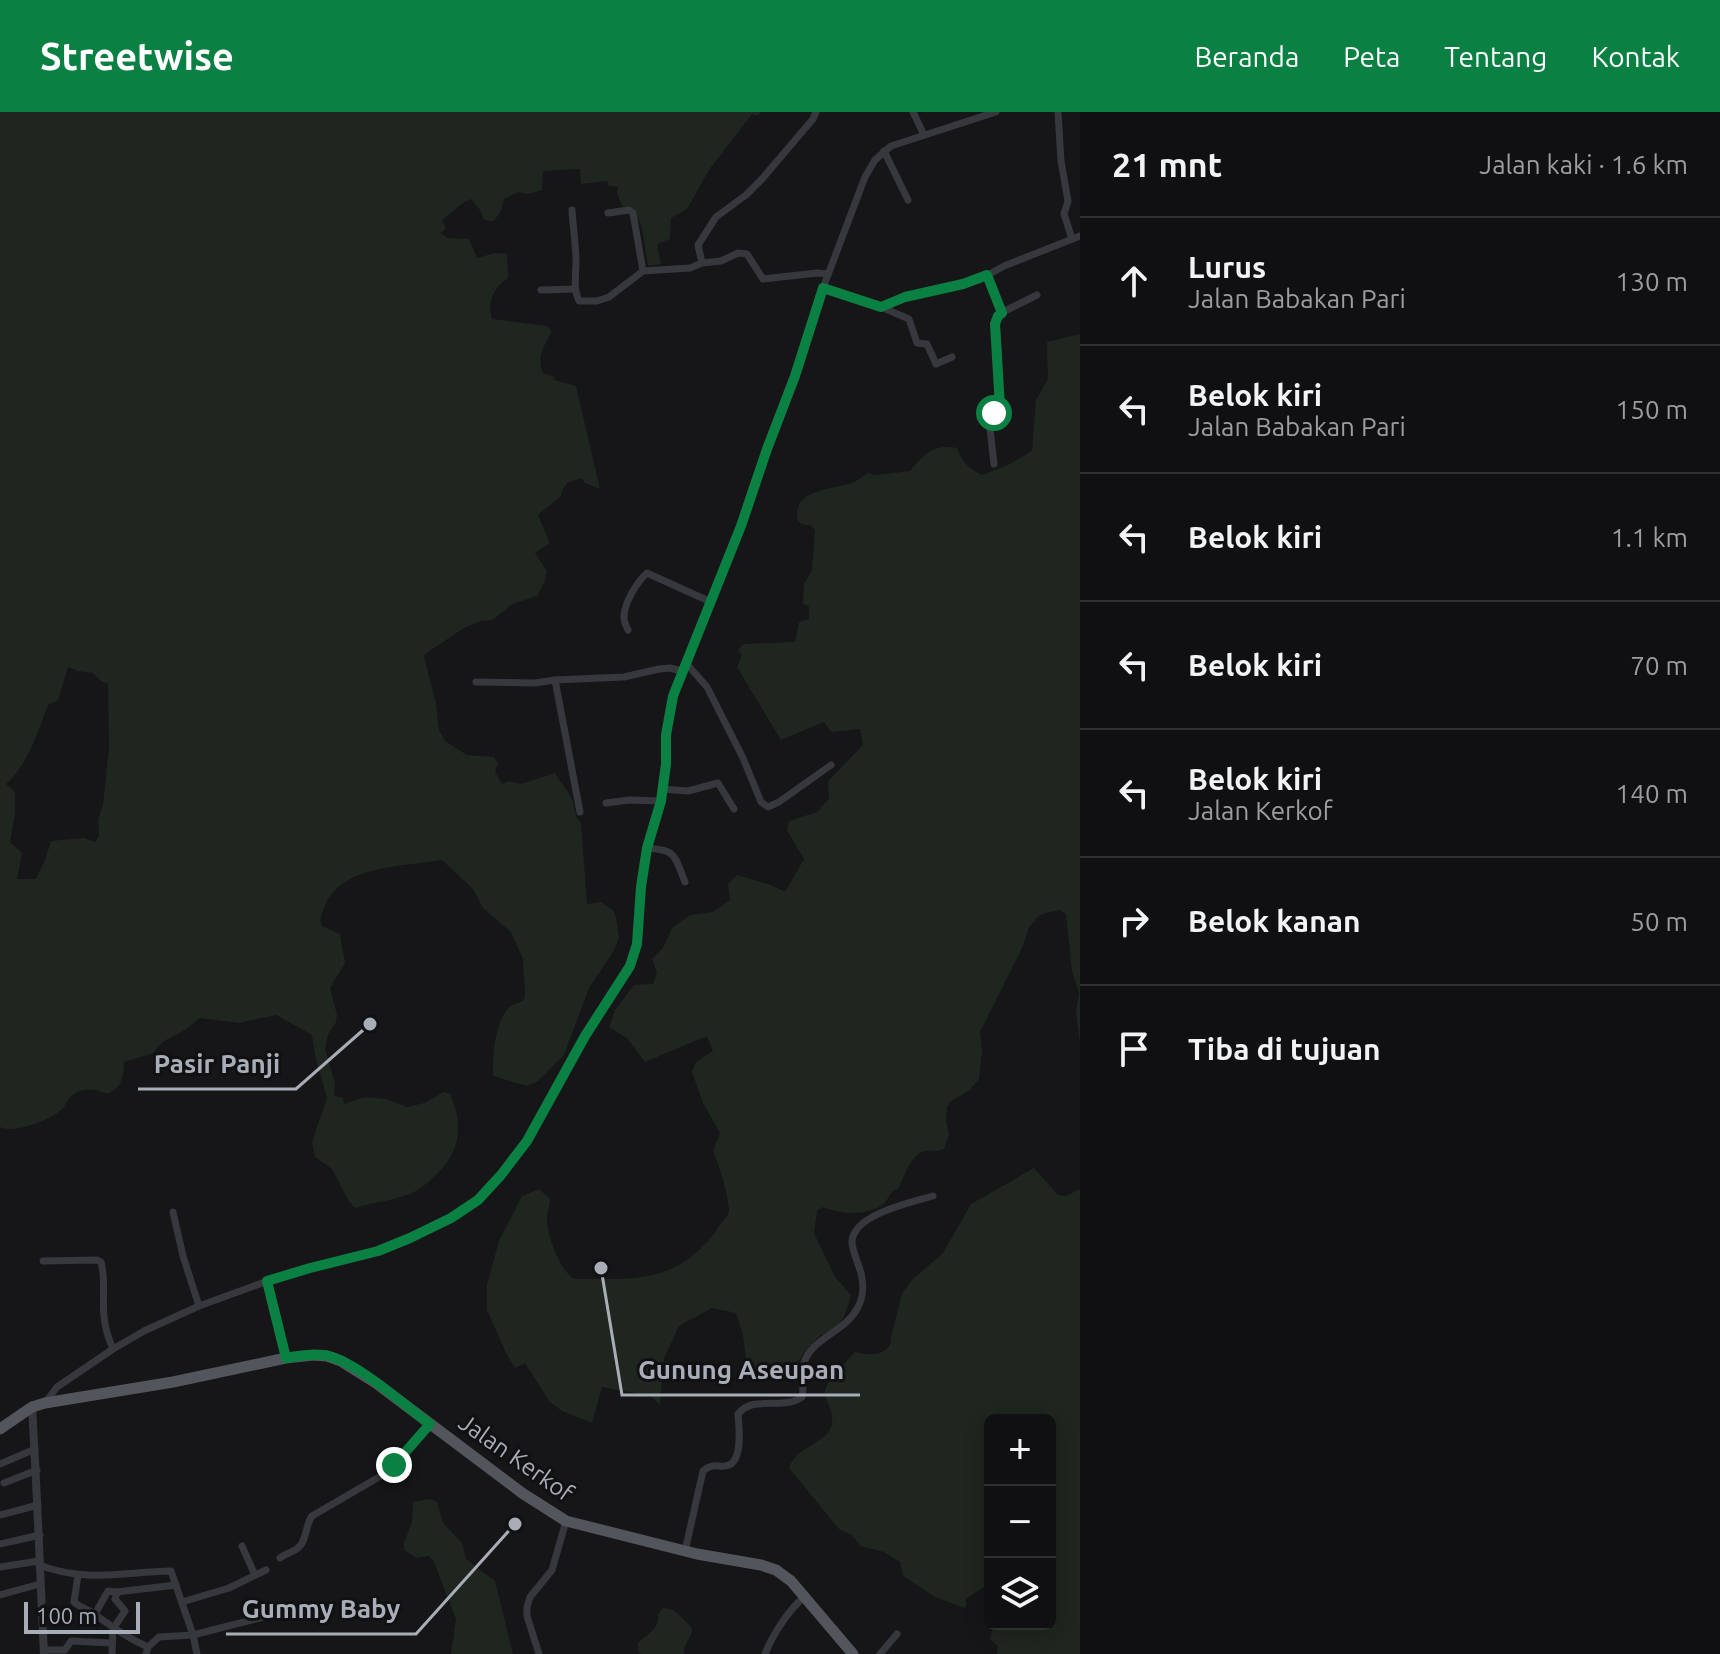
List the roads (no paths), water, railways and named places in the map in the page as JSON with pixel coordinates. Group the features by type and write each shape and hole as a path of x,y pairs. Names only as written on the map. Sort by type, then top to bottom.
{"main road":[{"name":"Jalan Kerkof","path":"0,1429 32,1407 45,1403 173,1382 286,1358 327,1356 376,1383 513,1487 566,1521 685,1551 771,1567 786,1576 853,1654"}],"street":[{"path":"702,263 698,245 716,217 762,179 816,112"},
{"path":"913,112 924,135"},
{"path":"45,1403 57,1387 144,1331 199,1306 267,1281 368,1255 410,1238 463,1210 491,1186 527,1141 585,1036 630,966 637,944 647,848 661,801 673,696 745,517 823,288 865,177 884,151 904,140 996,112"},
{"path":"881,307 905,297 963,284 1076,237 1064,214 1068,201 1061,161 1058,112"},
{"path":"884,151 908,200"},
{"path":"572,210 575,289 579,301 605,299 643,271 690,268 721,261 738,253 751,259 763,279 828,274"},
{"path":"608,213 629,210 633,213 643,271"},
{"path":"987,275 1002,313"},
{"path":"823,288 909,319 915,339 919,344 927,344 934,363 952,357"},
{"path":"541,290 575,289"},
{"path":"994,464 989,420 1000,405 995,324 1002,313 1037,295"},
{"path":"628,630 624,622 625,611 643,575 647,573 711,602"},
{"path":"476,682 535,683 624,677 684,667 707,687 764,805 768,807 779,802 831,765"},
{"path":"555,680 580,812"},
{"path":"662,789 688,791 718,783 734,809"},
{"path":"606,803 661,801"},
{"path":"647,848 666,849 672,853 685,882"},
{"path":"685,1551 703,1471 714,1465 733,1462 739,1446 738,1414 749,1404 799,1400 804,1392 802,1372 806,1359 814,1347 847,1322 858,1309 864,1285 852,1244 857,1227 895,1207 933,1196"},
{"path":"173,1212 199,1306"},
{"path":"43,1261 101,1262 103,1313 113,1349"},
{"path":"267,1281 286,1358"},
{"path":"32,1407 44,1652 65,1650 71,1641 112,1643"},
{"path":"280,1558 303,1542 308,1520 312,1516 386,1473 430,1424"},
{"path":"0,1464 35,1449"},
{"path":"4,1483 37,1470"},
{"path":"0,1515 38,1505"},
{"path":"539,1654 527,1607 530,1597 552,1570 566,1521"},
{"path":"0,1544 40,1535"},
{"path":"242,1546 255,1575"},
{"path":"0,1567 39,1563 54,1571 110,1576 171,1571 197,1654"},
{"path":"182,1602 229,1588 266,1570"},
{"path":"78,1575 74,1602 147,1651 159,1637 193,1635 299,1608"},
{"path":"95,1614 108,1591 110,1576"},
{"path":"0,1595 40,1584"},
{"path":"108,1591 176,1585"},
{"path":"112,1654 113,1629 125,1612 115,1599 117,1592"},
{"path":"765,1654 804,1597"},
{"path":"880,1654 897,1634"}],"place":[{"name":"Pasir Panji","path":"370,1024"},
{"name":"Gunung Aseupan","path":"601,1268"},
{"name":"Gummy Baby","path":"515,1524"}]}
